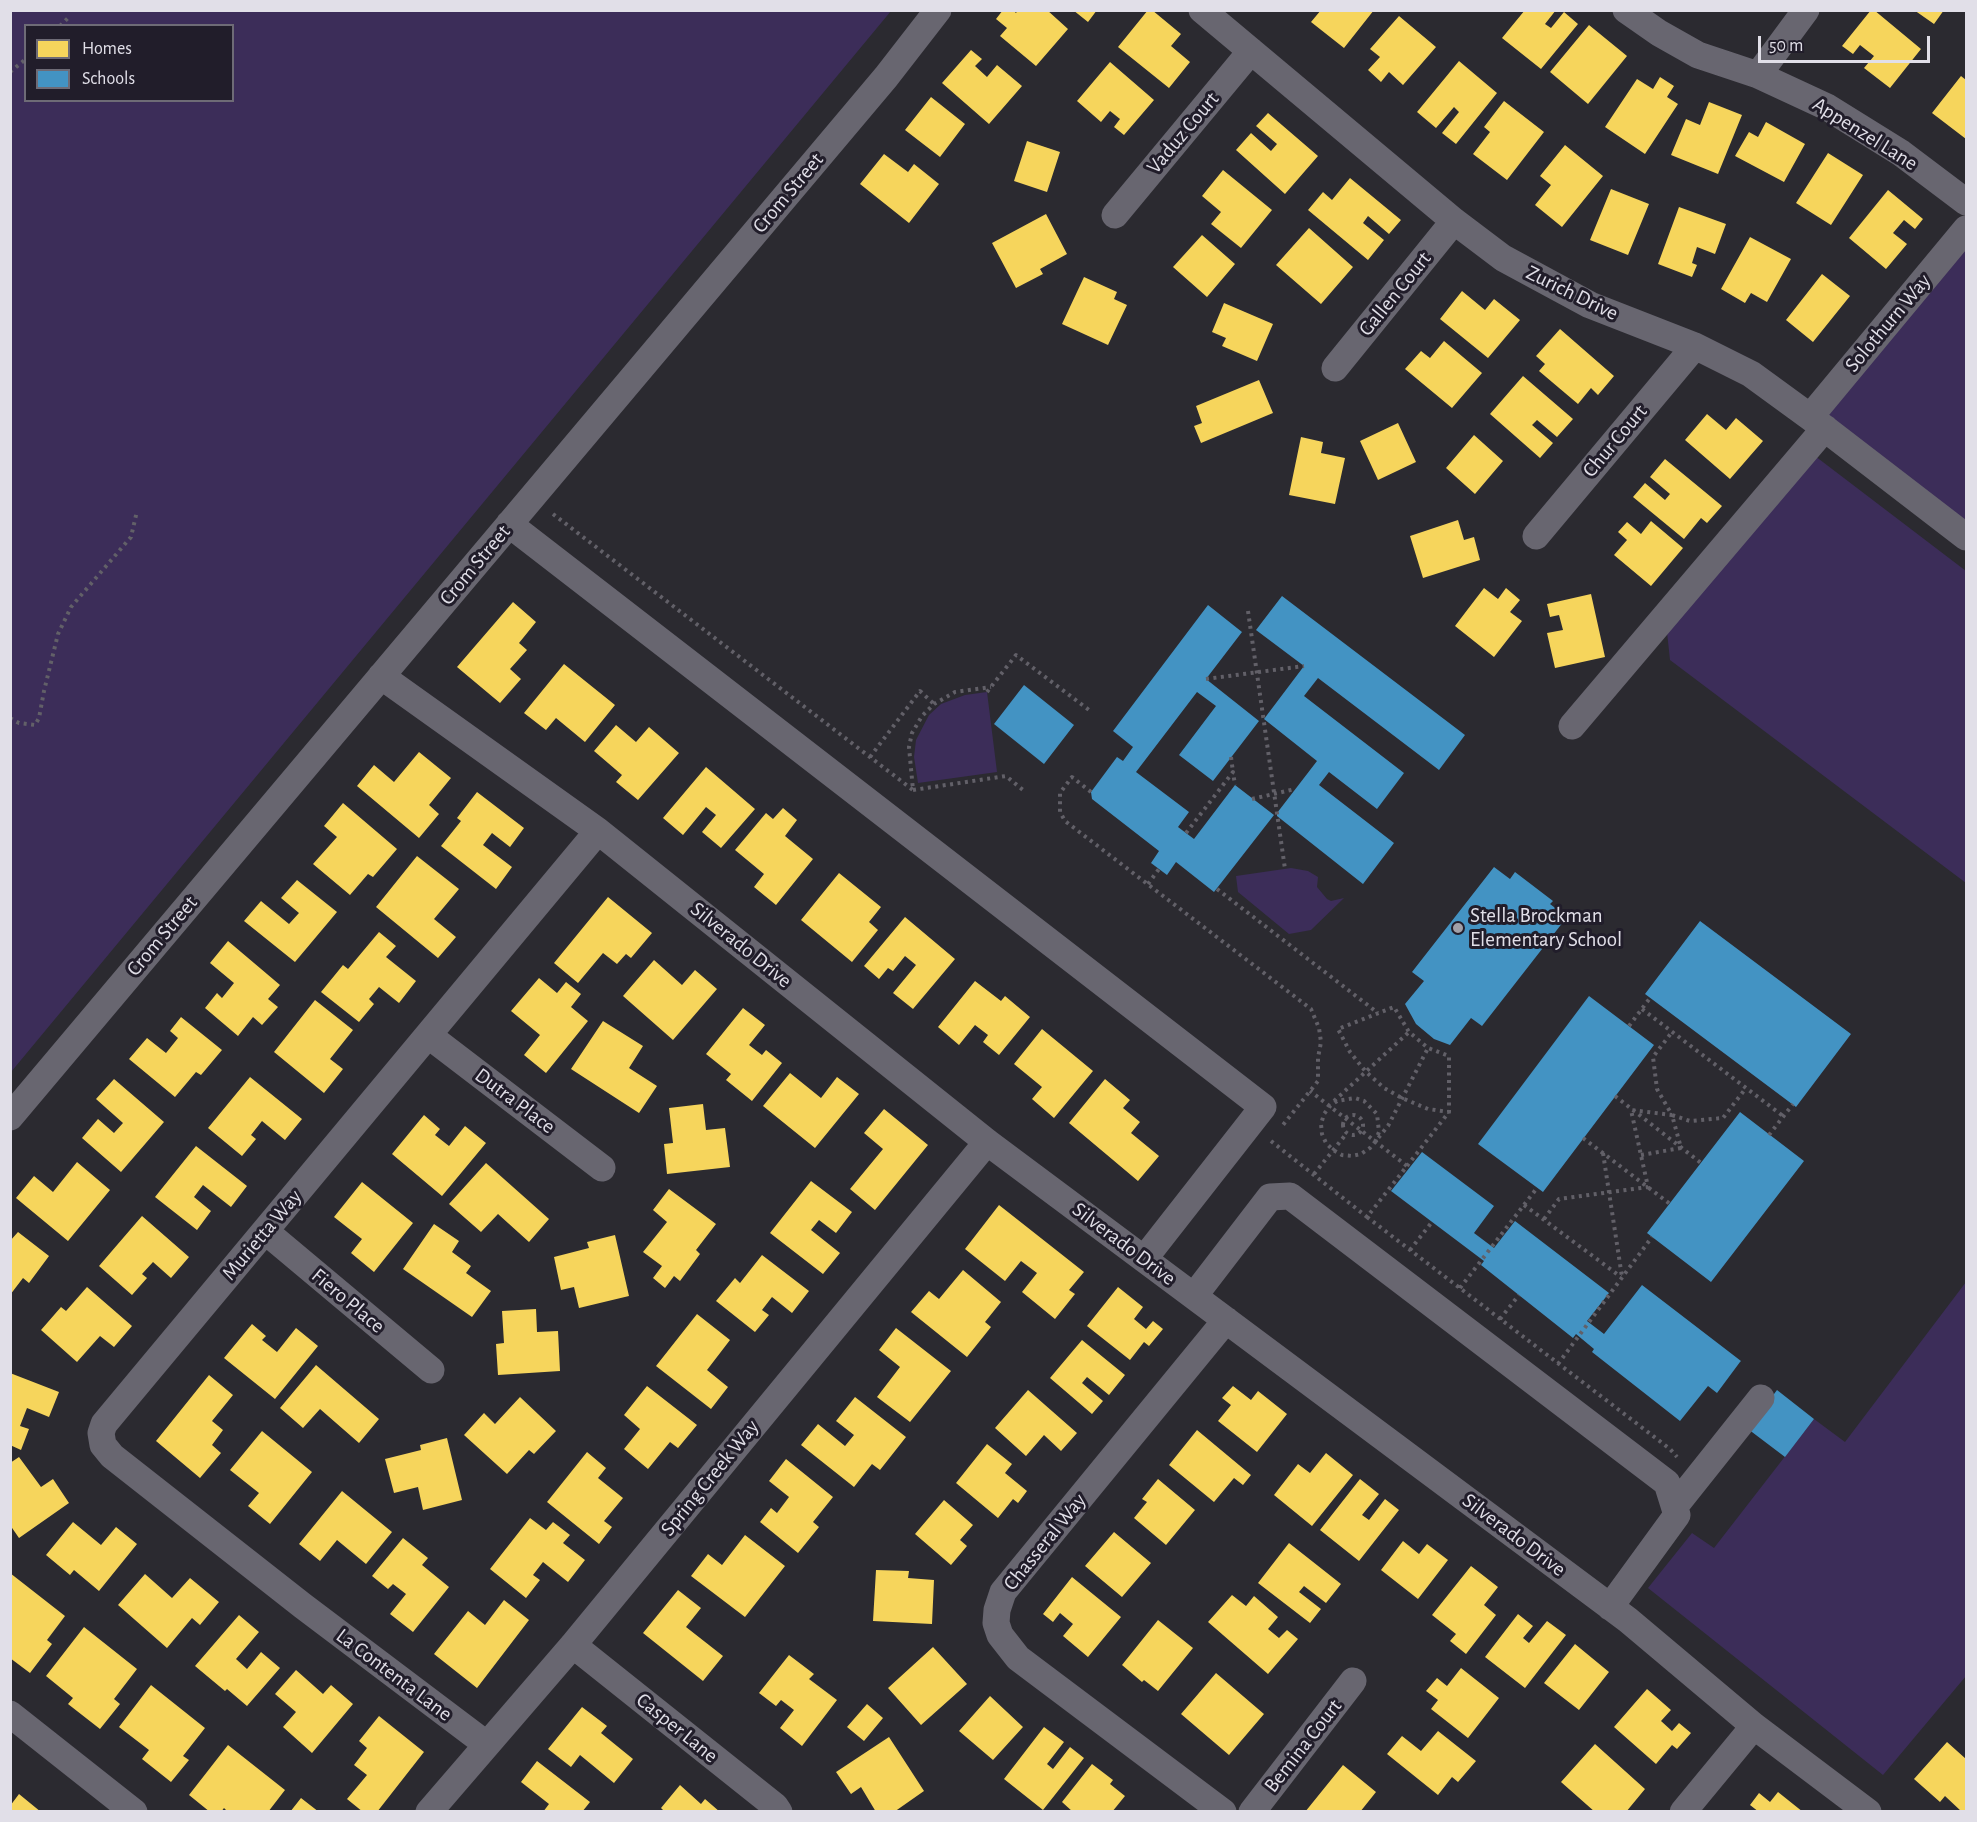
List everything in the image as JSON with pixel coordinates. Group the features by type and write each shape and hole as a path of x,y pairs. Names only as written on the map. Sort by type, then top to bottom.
{"street":[{"name":"Crom Street","path":"10,1117 886,77 938,10"},
{"name":"Zurich Drive","path":"1202,10 1454,221 1503,258 1590,305 1695,346 1751,374 1818,422 1966,537"},
{"name":"Appenzel Lane","path":"1626,10 1659,33 1698,55 1758,75 1827,107 1901,153 1966,202"},
{"path":"1758,75 1806,10"},
{"name":"Vaduz Court","path":"1115,215 1251,51"},
{"name":"Gallen Court","path":"1335,368 1454,221"},
{"name":"Solothurn Way","path":"1572,726 1818,422 1966,229"},
{"name":"Chur Court","path":"1536,536 1695,346"},
{"path":"509,524 1263,1107 1144,1259"},
{"name":"Silverado Drive","path":"381,676 598,831 987,1142 1610,1607 1754,1726 1868,1812"},
{"name":"Murietta Way","path":"303,1606 112,1456 103,1444 101,1433 104,1424 598,831"},
{"name":"Dutra Place","path":"428,1035 602,1168"},
{"name":"Spring Creek Way","path":"429,1812 573,1645 987,1142"},
{"path":"1194,1296 1270,1197 1290,1196 1667,1483 1677,1515 1610,1607"},
{"name":"Fiero Place","path":"265,1231 431,1370"},
{"name":"Chasseral Way","path":"1223,1812 1018,1658 1000,1635 996,1623 997,1610 1003,1592 1226,1320"},
{"path":"1675,1506 1761,1398"},
{"name":"La Contenta Lane","path":"303,1606 486,1744"},
{"name":"Casper Lane","path":"573,1645 775,1806 779,1812"},
{"name":"Bemina Court","path":"1252,1812 1353,1682"},
{"path":"10,1714 134,1812"},
{"path":"1683,1812 1754,1726"}],"path":[{"path":"62,24 68,18"},
{"path":"10,72 24,61"},
{"path":"10,718 19,723 35,725 39,718 58,634 71,607 131,537 137,511"},
{"path":"553,514 913,790 1006,776 1023,790"},
{"path":"1248,611 1285,869"},
{"path":"987,692 1016,655 1089,710"},
{"path":"1206,680 1304,666"},
{"path":"913,790 909,747 912,733 922,716 934,704 954,692 991,687"},
{"path":"870,757 920,691 934,704"},
{"path":"1232,757 1235,785"},
{"path":"1186,833 1233,772"},
{"path":"1091,792 1072,777 1060,794 1060,812 1065,822 1311,1009 1319,1028 1321,1042 1318,1081 1271,1141"},
{"path":"1252,799 1295,789"},
{"path":"1148,884 1159,869"},
{"path":"1217,889 1379,1013"},
{"path":"1629,1026 1650,998"},
{"path":"1264,1139 1271,1141 1367,1217 1449,1112 1449,1056 1428,1048 1408,1032 1394,1007 1338,1029 1350,1052 1366,1072 1384,1088 1428,1109 1449,1112"},
{"path":"1642,1009 1783,1116"},
{"path":"1408,1032 1342,1092 1324,1114 1321,1124 1322,1134 1326,1143 1333,1150 1342,1155 1352,1156 1361,1154 1370,1148 1388,1126 1428,1048"},
{"path":"1672,1032 1653,1058 1657,1089 1672,1115 1681,1148"},
{"path":"1631,1110 1672,1115 1690,1121 1723,1118 1746,1088"},
{"path":"1310,1091 1407,1166"},
{"path":"1615,1096 1701,1163"},
{"path":"1330,1106 1346,1098 1364,1101 1377,1114 1379,1132 1375,1142"},
{"path":"1769,1135 1792,1104"},
{"path":"1631,1110 1648,1187"},
{"path":"1345,1118 1351,1115 1358,1116 1362,1121 1361,1131"},
{"path":"1345,1118 1343,1127 1347,1133 1356,1134 1361,1131"},
{"path":"1314,1175 1347,1133"},
{"path":"1583,1138 1670,1204"},
{"path":"1641,1155 1681,1148"},
{"path":"1603,1153 1622,1278"},
{"path":"1544,1220 1559,1199 1648,1187"},
{"path":"1460,1288 1537,1188"},
{"path":"1524,1205 1622,1278"},
{"path":"1410,1250 1432,1222"},
{"path":"1558,1364 1652,1237"},
{"path":"1500,1319 1519,1295"}],"shaded area":[{"path":"10,11 891,11 11,1072"},
{"path":"1966,229 1966,537 1810,417"},
{"path":"1815,456 1966,571 1966,883 1670,660 1667,632"},
{"path":"987,692 997,772 918,783 914,757 916,740 929,715 941,704 965,695"},
{"path":"1291,868 1308,871 1318,877 1317,887 1327,899 1331,901 1344,898 1311,930 1289,934 1238,892 1236,876"},
{"path":"1966,1282 1966,1676 1883,1775 1648,1588 1692,1533 1714,1548 1814,1419 1845,1442"}],"building: Homes":[{"path":"1003,10 1013,10 1016,13 1018,10 1047,10 1068,29 1036,66 1000,36 1007,28 996,19"},
{"path":"1073,10 1097,10 1088,22"},
{"path":"1148,10 1152,10 1181,34 1171,46 1190,62 1169,88 1118,47"},
{"path":"1321,10 1374,10 1344,48 1311,22"},
{"path":"1525,10 1556,10 1545,24 1551,28 1564,12 1578,24 1541,69 1502,38"},
{"path":"1871,10 1874,10 1921,49 1890,88 1864,68 1874,56 1860,45 1853,54 1842,46"},
{"path":"1914,10 1944,10 1934,24"},
{"path":"1399,16 1436,47 1403,85 1389,72 1381,82 1368,70 1380,57 1370,49"},
{"path":"1589,25 1627,56 1588,104 1550,72"},
{"path":"971,50 982,59 975,66 987,77 997,65 1022,86 989,124 942,83"},
{"path":"1459,61 1497,93 1456,144 1442,133 1459,112 1454,107 1436,128 1417,112"},
{"path":"1110,62 1154,100 1124,135 1114,127 1120,119 1110,111 1101,122 1077,101"},
{"path":"1961,76 1966,80 1966,139 1932,113"},
{"path":"1660,77 1674,86 1667,97 1678,104 1645,154 1605,127 1637,79 1653,89"},
{"path":"931,97 965,124 940,157 905,130"},
{"path":"1504,101 1544,132 1507,180 1473,154 1490,132 1484,127"},
{"path":"1709,102 1742,115 1718,174 1671,155 1686,119 1700,125"},
{"path":"1268,113 1318,156 1285,194 1236,150 1251,133 1271,151 1277,144 1256,126"},
{"path":"1766,122 1805,144 1784,182 1735,156 1749,132 1758,137"},
{"path":"1027,141 1060,152 1047,192 1014,181"},
{"path":"1565,145 1603,176 1562,227 1535,205 1551,185 1540,176"},
{"path":"1828,153 1863,175 1831,225 1796,203"},
{"path":"884,154 908,172 914,164 939,184 909,223 860,184"},
{"path":"1223,170 1272,210 1241,248 1211,224 1221,212 1202,196"},
{"path":"1350,178 1401,220 1389,234 1368,216 1363,223 1384,240 1368,260 1308,210 1323,192 1332,200"},
{"path":"1611,189 1649,204 1628,255 1590,240"},
{"path":"1888,190 1923,219 1915,229 1904,220 1893,233 1907,244 1886,269 1849,238"},
{"path":"1679,207 1726,224 1715,254 1697,247 1692,263 1697,265 1692,277 1658,264"},
{"path":"1046,214 1067,254 1040,269 1043,274 1016,288 992,243"},
{"path":"1309,228 1353,267 1321,304 1276,265"},
{"path":"1202,235 1235,264 1207,297 1173,267"},
{"path":"1750,237 1791,259 1767,302 1751,293 1745,303 1721,289"},
{"path":"1822,274 1850,296 1813,342 1786,320"},
{"path":"1084,277 1117,292 1114,299 1127,305 1108,345 1062,324"},
{"path":"1462,291 1485,310 1494,299 1520,320 1488,358 1440,319"},
{"path":"1224,303 1273,324 1257,361 1222,346 1226,338 1212,332"},
{"path":"1560,329 1614,376 1598,395 1591,388 1578,404 1539,371 1545,364 1536,356"},
{"path":"1444,341 1482,373 1452,408 1405,369 1421,351 1430,358"},
{"path":"1523,376 1573,419 1557,437 1537,420 1532,425 1553,443 1540,458 1490,414"},
{"path":"1259,380 1273,413 1201,443 1194,426 1202,423 1196,406"},
{"path":"1707,414 1726,430 1736,418 1763,441 1730,479 1685,440"},
{"path":"1398,423 1416,462 1378,480 1360,441"},
{"path":"1474,435 1503,461 1475,494 1446,468"},
{"path":"1301,437 1323,442 1321,453 1345,458 1335,504 1289,495"},
{"path":"1665,459 1722,506 1707,523 1701,518 1684,539 1633,497 1645,483 1665,500 1670,494 1650,477"},
{"path":"1458,520 1464,540 1474,537 1480,560 1423,578 1410,536"},
{"path":"1651,521 1683,548 1651,586 1614,555 1627,540 1618,532 1627,522 1641,534"},
{"path":"1484,588 1498,599 1506,588 1520,600 1510,612 1522,621 1494,657 1455,626"},
{"path":"1591,594 1605,657 1555,668 1547,633 1563,630 1559,615 1550,617 1547,604"},
{"path":"513,602 536,622 519,643 527,650 510,669 521,679 500,703 457,667"},
{"path":"564,664 615,705 585,742 556,718 546,730 524,713"},
{"path":"616,725 636,742 649,727 679,753 638,800 616,782 622,775 594,751"},
{"path":"419,752 451,778 429,805 439,814 419,838 357,786 374,765 394,782"},
{"path":"706,767 755,809 721,848 702,832 716,815 706,807 683,835 663,818"},
{"path":"477,792 524,828 510,847 492,833 483,845 512,867 496,889 441,846 461,821 457,818"},
{"path":"343,803 397,849 373,877 368,874 350,895 313,864 337,837 324,826"},
{"path":"783,808 797,820 785,836 813,859 776,905 754,887 764,874 735,850 766,813 773,819"},
{"path":"417,856 459,889 434,919 456,937 438,958 376,907"},
{"path":"839,873 881,907 869,922 878,930 852,962 801,920"},
{"path":"297,880 337,912 295,962 244,921 261,901 289,924 299,913 281,898"},
{"path":"608,897 652,933 631,958 626,954 617,964 603,953 578,983 554,963"},
{"path":"905,917 955,959 913,1009 893,993 916,965 905,956 893,971 888,968 879,979 864,966"},
{"path":"379,932 396,946 386,957 416,981 399,1003 379,987 369,999 374,1004 359,1022 321,992 343,965 348,969"},
{"path":"228,941 280,985 268,999 278,1007 262,1025 253,1017 238,1036 205,1008 217,993 222,998 234,983 210,963"},
{"path":"654,960 682,985 695,970 717,989 673,1040 623,996"},
{"path":"539,978 557,993 566,982 581,994 571,1007 588,1021 546,1073 524,1055 540,1035 511,1011"},
{"path":"975,981 1001,1001 1005,996 1030,1017 999,1055 983,1042 988,1035 975,1025 959,1045 938,1027"},
{"path":"315,1000 353,1030 330,1059 343,1069 324,1093 274,1052"},
{"path":"743,1008 765,1025 749,1045 762,1055 766,1050 782,1063 752,1101 726,1080 731,1074 706,1054"},
{"path":"181,1017 222,1050 201,1075 196,1072 175,1097 129,1059 147,1038 166,1053 178,1038 170,1031"},
{"path":"603,1021 643,1046 629,1068 657,1086 639,1113 571,1069"},
{"path":"1042,1029 1093,1071 1054,1118 1032,1099 1042,1087 1014,1064"},
{"path":"790,1073 821,1098 837,1077 859,1094 815,1148 763,1106"},
{"path":"250,1077 302,1119 285,1140 262,1121 251,1135 256,1139 242,1156 208,1128"},
{"path":"114,1079 164,1122 121,1172 82,1138 98,1119 114,1133 123,1123 96,1099"},
{"path":"1105,1079 1130,1100 1123,1108 1140,1122 1131,1133 1159,1156 1138,1181 1069,1123"},
{"path":"703,1104 706,1130 725,1128 730,1167 667,1174 664,1144 673,1143 669,1108"},
{"path":"884,1109 928,1145 875,1210 850,1189 883,1149 864,1133"},
{"path":"424,1115 440,1129 435,1135 449,1146 465,1126 486,1143 442,1196 392,1154"},
{"path":"196,1146 247,1186 231,1207 203,1185 194,1197 211,1211 197,1230 155,1197"},
{"path":"77,1162 110,1190 68,1241 16,1198 34,1176 53,1192"},
{"path":"486,1163 549,1219 529,1242 498,1214 481,1232 449,1204"},
{"path":"811,1181 852,1212 836,1233 819,1220 811,1230 840,1253 823,1274 770,1233"},
{"path":"362,1182 413,1223 374,1272 351,1253 362,1239 334,1217"},
{"path":"669,1189 716,1224 696,1250 700,1254 680,1281 674,1276 665,1288 653,1278 662,1266 643,1252 667,1222 653,1210"},
{"path":"999,1205 1084,1272 1069,1290 1075,1294 1055,1319 1022,1292 1037,1273 1021,1261 1005,1281 965,1249"},
{"path":"142,1216 189,1257 171,1278 153,1262 142,1274 147,1278 132,1295 99,1266"},
{"path":"434,1224 459,1241 452,1252 471,1266 466,1273 491,1291 472,1317 403,1269"},
{"path":"18,1232 49,1256 29,1283 23,1278 10,1295 10,1241"},
{"path":"615,1235 629,1296 579,1308 574,1287 561,1290 554,1257 589,1248 587,1242"},
{"path":"762,1255 809,1291 792,1313 772,1297 762,1310 769,1315 755,1332 716,1301 735,1278 740,1283"},
{"path":"963,1270 1001,1302 985,1322 991,1327 967,1357 911,1312 929,1291 939,1299"},
{"path":"87,1287 132,1326 114,1347 100,1336 77,1362 41,1330 61,1307 66,1311"},
{"path":"1118,1287 1143,1307 1134,1319 1146,1329 1153,1321 1163,1329 1149,1346 1144,1342 1130,1360 1087,1326"},
{"path":"536,1309 537,1332 558,1331 560,1371 498,1375 496,1344 504,1343 502,1311"},
{"path":"697,1314 730,1340 707,1370 728,1387 711,1409 656,1366"},
{"path":"252,1324 266,1336 262,1340 277,1352 296,1328 318,1346 275,1399 224,1358"},
{"path":"896,1328 951,1371 910,1422 877,1397 900,1367 879,1350"},
{"path":"1082,1340 1125,1375 1109,1395 1087,1377 1082,1383 1103,1401 1092,1414 1050,1378"},
{"path":"316,1365 379,1419 359,1443 320,1409 303,1428 280,1408"},
{"path":"10,1373 59,1392 49,1417 27,1408 20,1426 29,1429 21,1450 10,1445"},
{"path":"209,1375 233,1395 212,1421 223,1430 212,1445 221,1453 200,1478 156,1441"},
{"path":"647,1386 697,1425 678,1448 670,1442 648,1469 624,1449 640,1429 624,1415"},
{"path":"1233,1386 1251,1400 1258,1391 1287,1414 1257,1452 1218,1421 1231,1405 1222,1398"},
{"path":"1028,1390 1077,1433 1061,1451 1044,1435 1026,1456 995,1428"},
{"path":"520,1397 556,1431 534,1454 529,1450 507,1474 464,1435 484,1413 495,1424"},
{"path":"855,1397 906,1437 880,1470 872,1464 854,1487 801,1445 818,1424 845,1446 854,1435 836,1421"},
{"path":"1197,1430 1251,1475 1243,1485 1234,1478 1214,1502 1169,1465"},
{"path":"262,1431 312,1472 270,1524 248,1506 259,1493 230,1470"},
{"path":"447,1438 462,1500 423,1510 418,1487 394,1493 385,1459 421,1450 420,1445"},
{"path":"987,1444 1012,1464 1005,1473 1027,1491 1018,1503 1013,1499 998,1518 956,1483"},
{"path":"587,1452 606,1468 598,1478 623,1498 604,1521 612,1527 599,1544 547,1502"},
{"path":"1326,1453 1353,1475 1312,1526 1274,1495 1298,1464 1310,1473"},
{"path":"19,1457 41,1487 53,1479 69,1503 19,1538 10,1525 10,1463"},
{"path":"786,1459 833,1497 813,1522 819,1527 798,1553 760,1522 771,1508 777,1513 789,1497 769,1481"},
{"path":"1158,1479 1195,1510 1166,1545 1134,1518 1147,1502 1142,1499"},
{"path":"1360,1479 1379,1494 1362,1515 1369,1520 1385,1499 1399,1510 1359,1561 1320,1530"},
{"path":"342,1491 392,1532 366,1564 337,1540 320,1561 299,1544"},
{"path":"944,1500 973,1525 960,1540 967,1546 951,1565 915,1534"},
{"path":"530,1518 546,1530 553,1522 570,1535 563,1543 585,1560 568,1582 543,1562 533,1575 540,1580 526,1598 490,1569"},
{"path":"73,1522 101,1545 116,1527 137,1544 99,1591 74,1570 70,1575 46,1555"},
{"path":"1114,1532 1151,1563 1122,1597 1085,1566"},
{"path":"745,1535 785,1566 745,1617 691,1576 708,1554 722,1565"},
{"path":"403,1538 428,1558 422,1565 449,1587 413,1632 390,1614 406,1594 393,1584 388,1589 372,1576"},
{"path":"1403,1541 1419,1554 1427,1544 1448,1560 1418,1599 1381,1570"},
{"path":"1289,1543 1341,1584 1326,1603 1304,1586 1299,1592 1321,1609 1310,1623 1258,1583"},
{"path":"1471,1566 1498,1587 1484,1605 1496,1615 1466,1654 1450,1641 1456,1634 1432,1615"},
{"path":"876,1570 909,1571 908,1578 934,1580 932,1624 873,1621"},
{"path":"10,1573 65,1616 47,1640 52,1644 30,1673 10,1658"},
{"path":"145,1574 172,1598 190,1578 219,1602 200,1625 192,1618 167,1648 118,1605"},
{"path":"1072,1577 1121,1617 1088,1657 1063,1636 1073,1624 1060,1613 1053,1622 1043,1614"},
{"path":"678,1590 701,1608 686,1627 723,1656 703,1681 643,1633"},
{"path":"1232,1595 1246,1606 1254,1596 1278,1617 1268,1629 1279,1638 1287,1630 1298,1639 1268,1674 1208,1622"},
{"path":"504,1600 529,1620 477,1688 434,1654 468,1611 485,1625"},
{"path":"1518,1614 1533,1626 1523,1638 1529,1643 1547,1621 1566,1635 1525,1688 1485,1657"},
{"path":"239,1615 259,1632 236,1659 247,1669 261,1652 280,1668 247,1706 195,1666"},
{"path":"1158,1620 1193,1648 1158,1691 1144,1680 1142,1682 1122,1665"},
{"path":"84,1627 137,1669 114,1699 120,1704 100,1729 68,1704 73,1698 46,1676"},
{"path":"1575,1644 1609,1672 1579,1710 1544,1683"},
{"path":"933,1647 967,1684 921,1725 888,1688"},
{"path":"789,1655 814,1674 809,1679 837,1700 802,1746 780,1728 794,1710 781,1700 776,1706 759,1693"},
{"path":"1461,1668 1499,1698 1468,1738 1431,1709 1438,1700 1426,1691 1437,1678 1447,1686"},
{"path":"296,1670 323,1694 331,1685 353,1704 312,1753 283,1727 296,1712 275,1694"},
{"path":"1216,1673 1264,1714 1229,1755 1181,1714"},
{"path":"151,1685 205,1728 183,1756 189,1760 171,1782 142,1759 149,1750 119,1727"},
{"path":"1647,1689 1671,1710 1661,1721 1672,1731 1679,1723 1691,1733 1677,1749 1672,1745 1656,1764 1614,1727"},
{"path":"990,1696 1023,1727 993,1760 959,1731"},
{"path":"867,1704 883,1718 864,1741 847,1727"},
{"path":"582,1707 607,1726 601,1733 633,1759 614,1783 580,1755 571,1767 548,1749"},
{"path":"379,1716 424,1752 377,1812 363,1812 347,1799 367,1775 354,1765 367,1748 359,1741"},
{"path":"1044,1727 1064,1742 1047,1764 1053,1769 1070,1747 1084,1758 1043,1810 1004,1779"},
{"path":"1438,1731 1476,1761 1458,1782 1452,1777 1438,1795 1387,1754 1402,1736 1421,1751"},
{"path":"889,1737 924,1791 894,1812 876,1812 861,1787 851,1794 836,1772"},
{"path":"1947,1742 1966,1759 1966,1812 1962,1812 1945,1796 1940,1802 1914,1779"},
{"path":"1595,1744 1645,1789 1626,1812 1595,1812 1561,1782"},
{"path":"228,1745 285,1790 268,1812 228,1812 224,1808 221,1812 210,1812 189,1795"},
{"path":"537,1761 590,1802 582,1812 543,1812 549,1804 521,1782"},
{"path":"1092,1764 1113,1780 1110,1784 1125,1796 1112,1812 1073,1812 1062,1802"},
{"path":"1343,1765 1376,1792 1360,1812 1305,1812"},
{"path":"680,1785 701,1804 705,1799 720,1812 665,1812 661,1808"},
{"path":"1778,1792 1803,1812 1759,1812 1750,1805 1759,1793 1770,1802"},
{"path":"19,1794 41,1812 10,1812 10,1806"},
{"path":"301,1798 319,1812 290,1812"}],"building: Schools":[{"path":"1282,596 1465,735 1439,770 1318,678 1304,696 1404,773 1377,809 1329,772 1319,785 1394,843 1363,884 1277,816 1317,761 1264,719 1304,666 1256,630"},
{"path":"1208,605 1242,632 1206,679 1259,721 1213,781 1179,755 1216,706 1197,692 1136,772 1189,812 1178,827 1194,839 1235,785 1274,815 1214,892 1176,862 1167,875 1151,863 1159,851 1092,799 1091,792 1117,757 1123,761 1133,747 1113,731"},
{"path":"1024,685 1074,725 1044,764 994,724"},
{"path":"1494,867 1510,879 1515,872 1553,901 1550,904 1567,917 1482,1026 1471,1018 1450,1045 1434,1039 1416,1024 1405,1004 1424,981 1412,972"},
{"path":"1700,921 1851,1034 1796,1107 1645,994"},
{"path":"1589,996 1654,1045 1543,1192 1478,1144"},
{"path":"1740,1112 1804,1161 1711,1282 1647,1233"},
{"path":"1422,1152 1494,1206 1474,1233 1494,1248 1515,1221 1609,1293 1587,1321 1604,1334 1642,1285 1741,1361 1717,1393 1708,1386 1680,1421 1592,1352 1594,1349 1576,1334 1573,1338 1481,1265 1484,1261 1391,1191"},
{"path":"1777,1390 1814,1419 1785,1457 1748,1429"}],"place":[{"name":"Stella Brockman Elementary School","path":"1458,928"}]}
